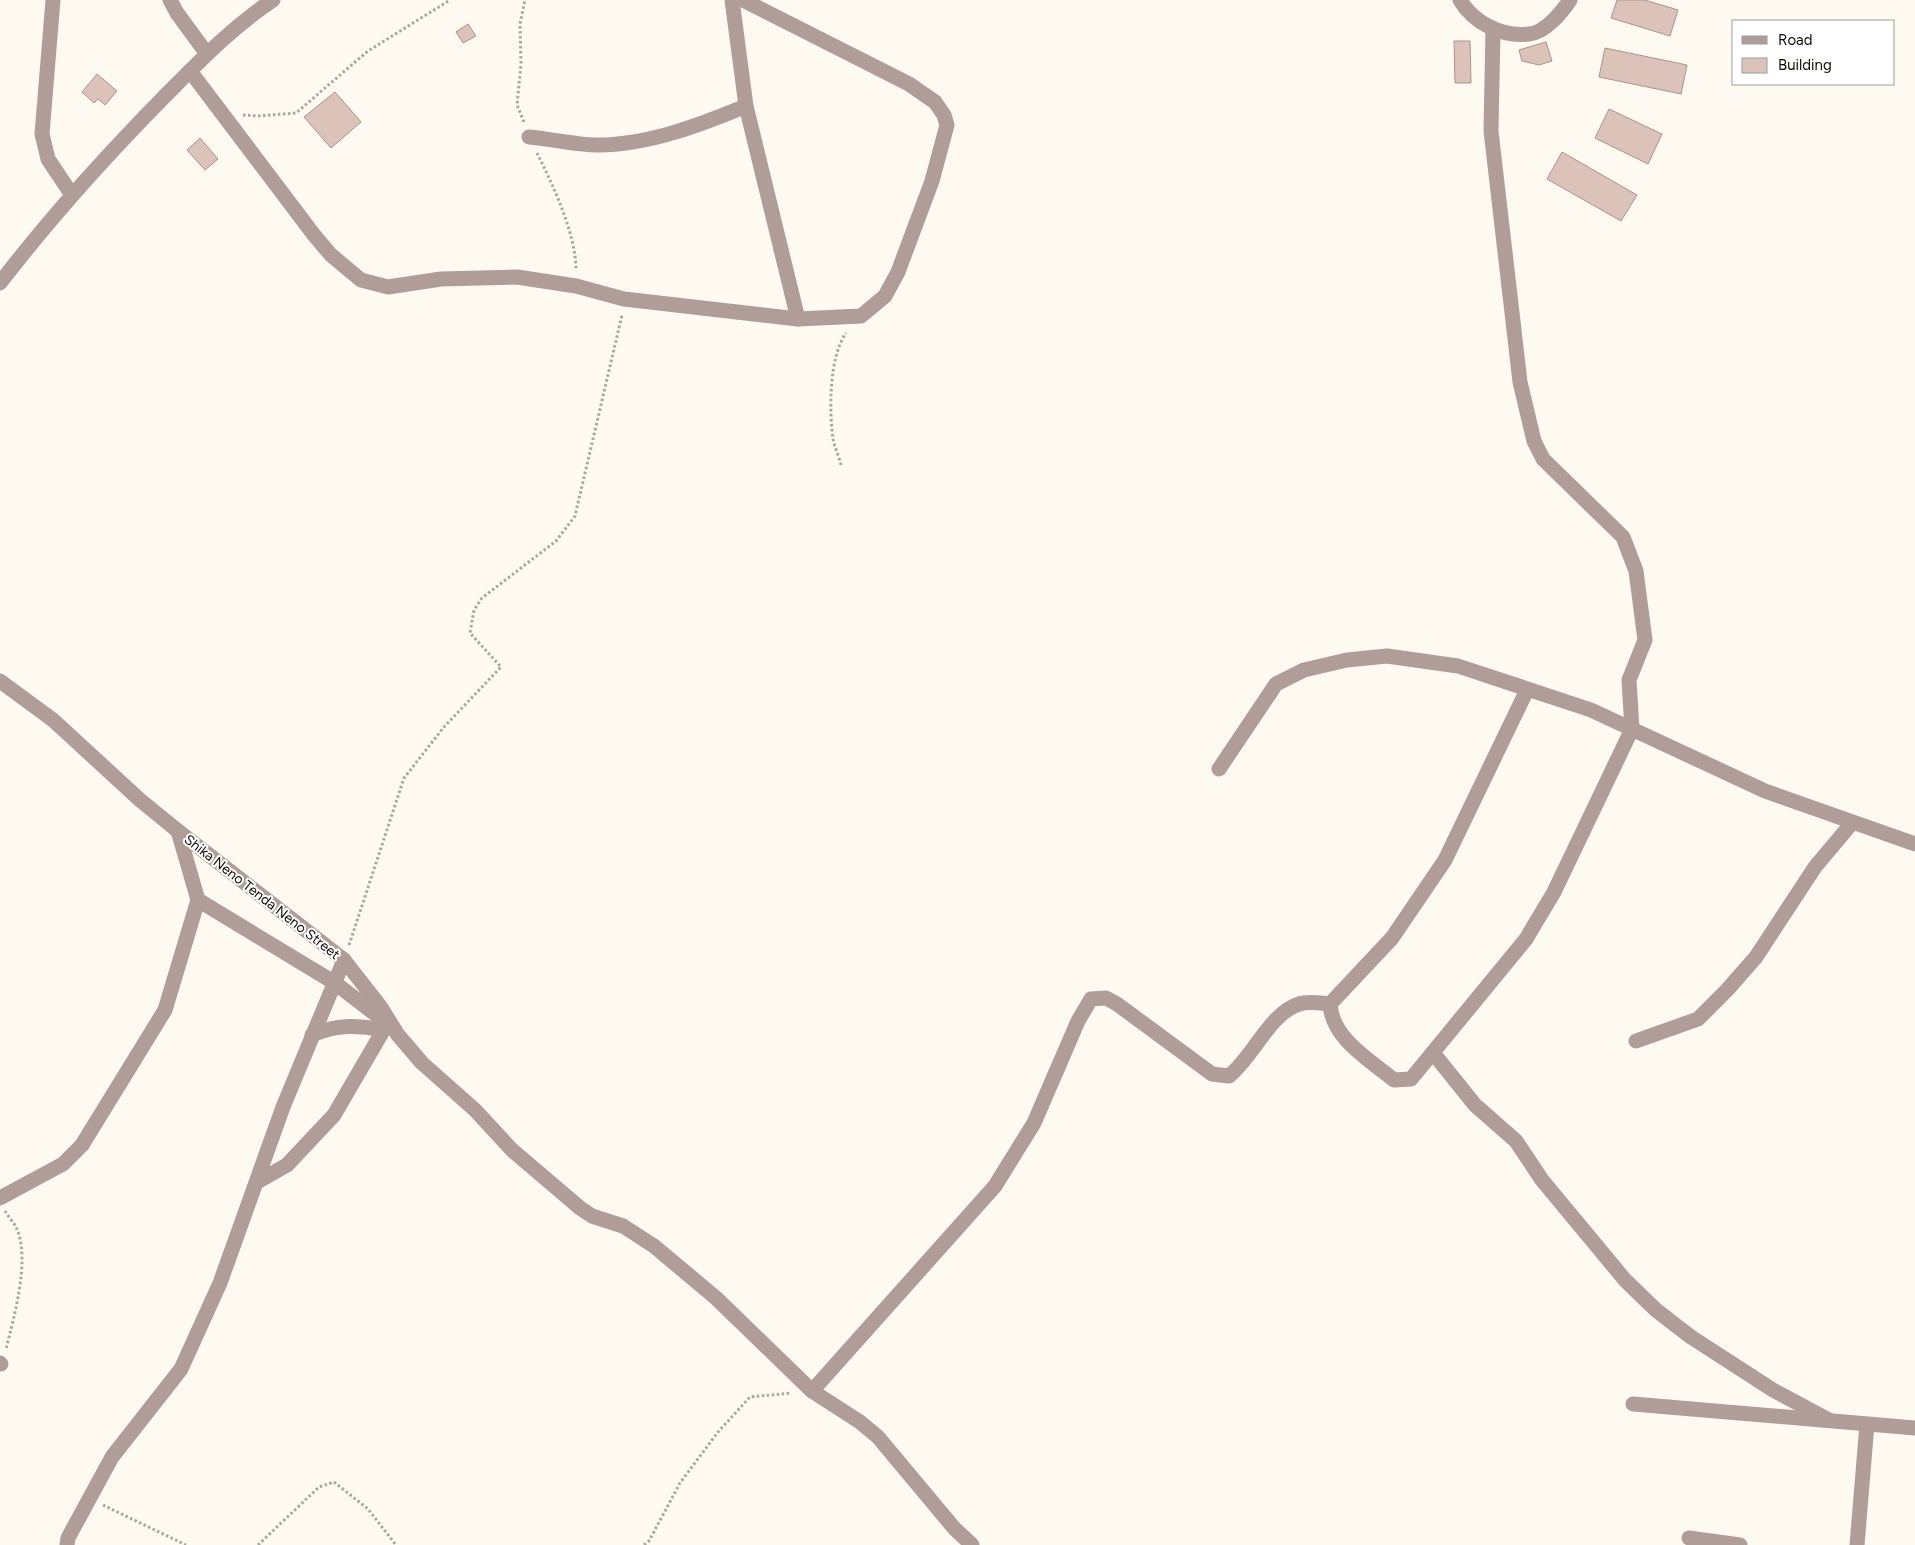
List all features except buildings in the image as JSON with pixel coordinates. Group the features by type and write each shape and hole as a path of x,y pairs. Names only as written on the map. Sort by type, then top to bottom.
{"street":[{"path":"53,0 42,134 48,160 72,194"},
{"path":"170,0 177,14 207,54"},
{"path":"0,283 72,194 108,154 207,54 236,28 273,0"},
{"path":"732,0 746,106 798,319"},
{"path":"190,71 314,235 332,255 361,280 388,287 441,279 517,277 576,286 624,299 798,319 861,316 885,296 898,272 932,181 947,124 944,114 936,102 909,84 742,0"},
{"path":"1460,0 1467,13 1493,30 1531,34 1559,18 1570,0"},
{"path":"1330,1004 1331,1017 1337,1029 1357,1050 1394,1080 1411,1079 1434,1054 1526,939 1554,892 1632,729 1628,680 1645,640 1636,571 1623,537 1543,459 1534,441 1520,382 1491,131 1493,30"},
{"path":"529,137 598,145 637,141 710,121 746,106"},
{"path":"1219,769 1276,684 1304,670 1347,660 1387,656 1458,666 1591,710 1765,791 1915,844"},
{"name":"Shika Neno Tenda Neno Street","path":"0,681 53,720 140,800 178,831 344,960 380,1006 390,1030 422,1063 475,1110 512,1150 580,1208 592,1216 623,1226 654,1246 716,1298 812,1391 878,1437 954,1528 972,1545"},
{"path":"812,1391 995,1186 1034,1123 1078,1021 1091,999 1106,998 1117,1004 1212,1074 1229,1076 1240,1067 1282,1013 1299,1004 1330,1004 1392,938 1445,860 1527,690"},
{"path":"1636,1041 1698,1019 1727,990 1756,957 1815,866 1852,823"},
{"path":"0,1198 63,1164 82,1145 165,1010 198,900 178,831"},
{"path":"198,900 335,983 390,1030"},
{"path":"67,1545 68,1538 112,1457 181,1368 220,1283 283,1107 344,960"},
{"path":"312,1035 331,1027 366,1026 390,1030"},
{"path":"257,1182 287,1164 334,1115 390,1030"},
{"path":"1434,1054 1475,1105 1516,1141 1542,1180 1625,1280 1656,1310 1691,1338 1773,1390 1829,1420"},
{"path":"1633,1404 1915,1428"},
{"path":"1857,1545 1868,1424"},
{"path":"1688,1538 1740,1545"}],"path":[{"path":"224,114 258,116 296,113 368,51 450,0"},
{"path":"344,960 404,778 444,727 501,667 470,633 474,610 482,598 556,541 575,516 624,299"},
{"path":"841,466 833,440 831,387 838,349 844,335 861,316"},
{"path":"0,1204 16,1228 22,1247 19,1300 1,1363"},
{"path":"644,1545 649,1541 680,1483 718,1432 750,1397 812,1391"},
{"path":"258,1545 320,1487 334,1482 368,1509 396,1545"},
{"path":"90,1499 186,1545"}]}
